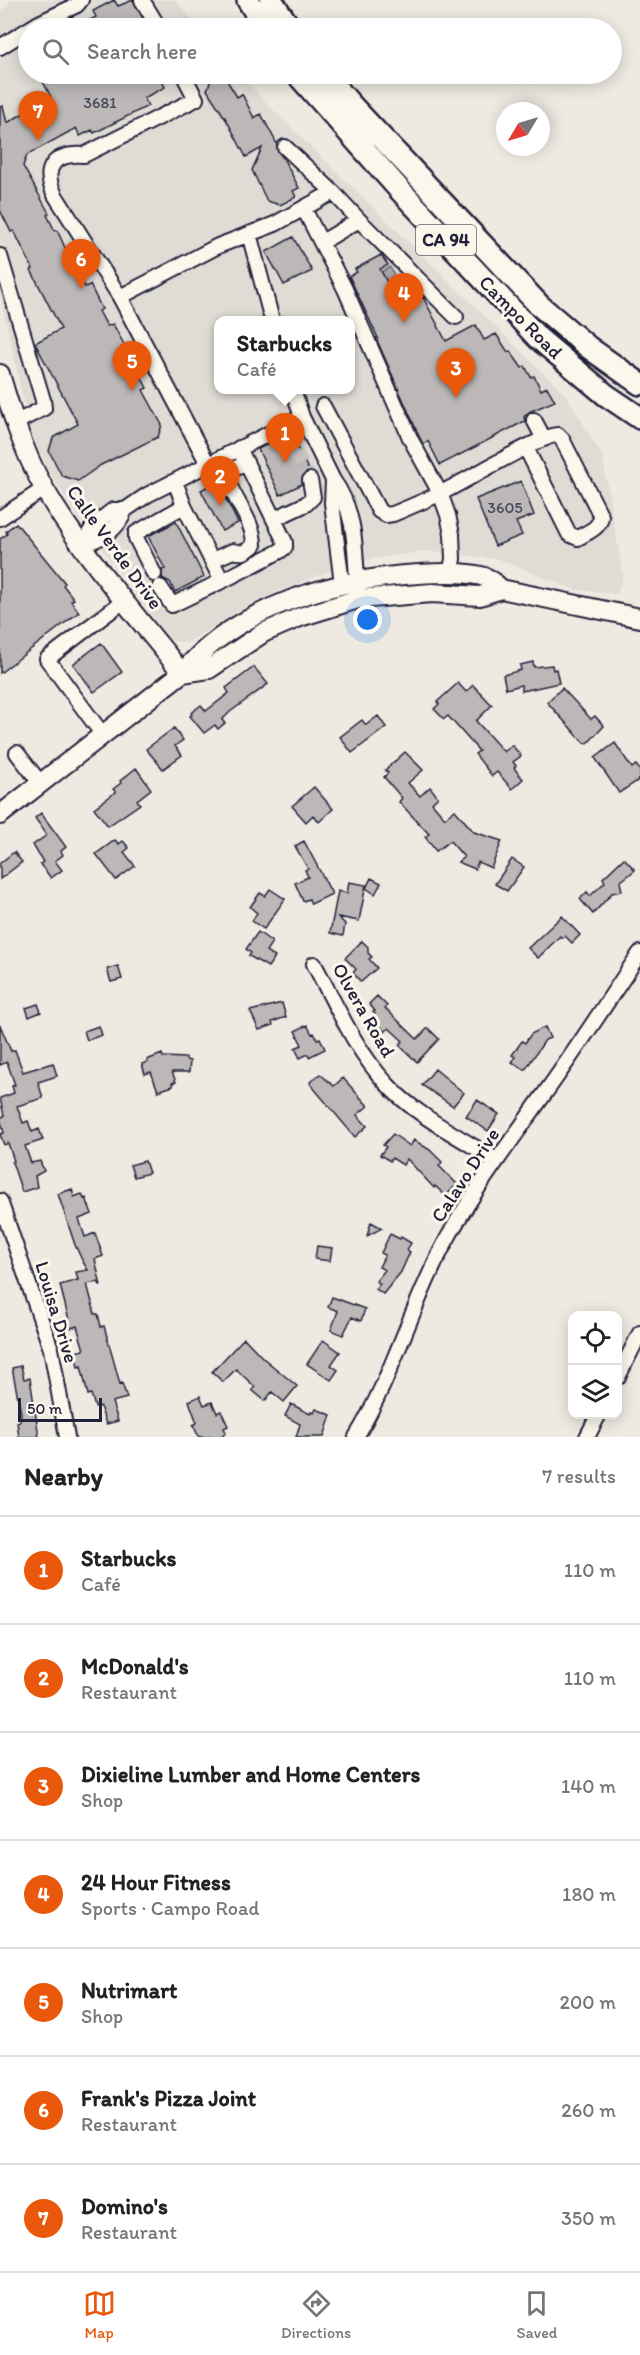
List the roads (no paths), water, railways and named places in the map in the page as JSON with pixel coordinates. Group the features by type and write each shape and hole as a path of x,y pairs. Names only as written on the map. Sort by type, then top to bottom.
{"highway":[{"path":"248,0 260,18"},
{"path":"271,0 283,18"},
{"name":"Campo Road","path":"306,84 500,299 538,338 606,394"},
{"name":"Campo Road","path":"333,84 516,282 588,347"},
{"path":"588,347 640,374"},
{"name":"CA 94","path":"588,347 640,384"},
{"path":"606,394 640,434"},
{"name":"CA 94","path":"606,394 640,418"}],"main road":[{"name":"Calle Verde Drive","path":"0,375 27,453 52,503 182,673"},
{"path":"383,596 394,587 436,585 444,582 450,574"},
{"path":"0,815 182,673 197,654 235,627 274,607 324,588 386,576 450,574 486,577 501,589 640,618"},
{"path":"283,624 284,619 290,614 340,595 349,582"},
{"path":"182,673 209,669 263,633 358,599 432,593 480,596 501,589"}],"street":[{"path":"49,18 81,0"},
{"path":"142,0 153,18"},
{"path":"0,47 18,36"},
{"path":"188,84 196,99 84,155 71,154 62,157 52,165 49,184 120,297 208,464"},
{"path":"285,147 333,192 456,317"},
{"path":"120,297 218,246 275,224 333,192"},
{"path":"304,208 345,288 409,434 440,494 452,534 453,559 450,574"},
{"path":"322,242 359,220"},
{"path":"251,233 250,241 271,316"},
{"path":"0,256 44,408 15,423"},
{"path":"294,394 302,417 349,508 353,531 349,582"},
{"path":"323,406 379,511 386,515 440,494 552,434 558,435 562,440 602,516 601,523 578,538 568,534 526,448"},
{"path":"82,544 103,537 121,523 125,510 147,495 239,448 284,430 302,417"},
{"path":"534,420 544,439"},
{"path":"184,506 136,533 136,538 167,601 172,605 285,547 285,542 239,448"},
{"path":"212,560 233,551 242,553 254,546 249,525 225,473 246,463"},
{"path":"274,519 306,504 313,497 313,486 310,480"},
{"path":"175,481 184,506 222,581"},
{"path":"0,518 45,488"},
{"path":"103,735 47,658 125,600"},
{"path":"17,753 41,784"},
{"name":"Calavo Drive","path":"356,1437 394,1364 434,1265 456,1223 496,1160 574,1052 640,953"},
{"name":"Olvera Road","path":"314,964 360,1049 387,1084 414,1108 496,1160"},
{"name":"Louisa Drive","path":"0,1201 51,1349 67,1437"},
{"path":"622,1369 640,1333"},
{"path":"587,1437 596,1419"}],"tunnel":[{"path":"286,433 310,480"}],"place":[{"name":"Domino's","path":"38,141"},
{"name":"Frank's Pizza Joint","path":"81,289"},
{"name":"24 Hour Fitness","path":"404,323"},
{"name":"Nutrimart","path":"132,391"},
{"name":"Dixieline Lumber and Home Centers","path":"456,398"},
{"name":"Starbucks","path":"285,463"},
{"name":"McDonald's","path":"220,506"}]}
